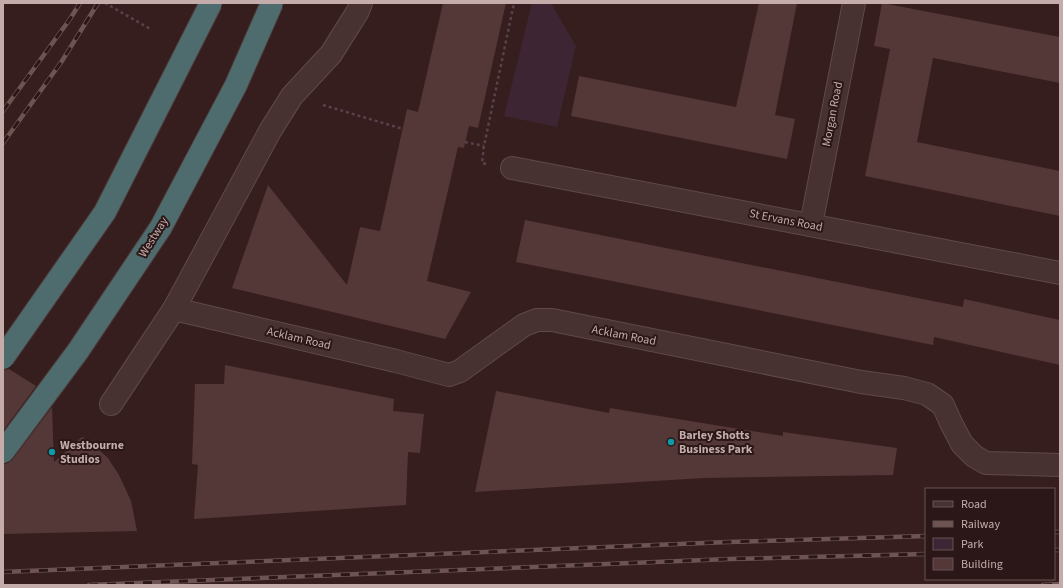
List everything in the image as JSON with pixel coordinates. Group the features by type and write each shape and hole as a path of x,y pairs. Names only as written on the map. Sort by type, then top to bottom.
{"highway":[{"path":"3,358 105,212 211,3"},
{"name":"Westway","path":"3,452 78,351 161,227 236,85 272,3"}],"street":[{"path":"111,404 174,309 270,131 292,96 331,54 358,11 361,3"},
{"name":"Morgan Road","path":"811,225 854,3"},
{"name":"St Ervans Road","path":"512,168 1060,273"},
{"name":"Acklam Road","path":"174,309 396,361 449,376 460,371 524,325 537,320 552,320 861,382 904,388 927,394 943,406 962,444 974,456 986,463 1060,465"}],"path":[{"path":"106,3 152,30"},
{"path":"466,142 484,146 514,3"},
{"path":"292,96 403,129"}],"green space":[{"path":"532,3 551,3 576,46 557,127 504,116"}],"building":[{"path":"443,3 506,3 478,128 469,126 464,148 458,147 427,281 471,292 445,339 232,288 268,185 347,285 360,227 380,231 407,109 418,112"},
{"path":"759,3 797,3 775,115 795,119 787,159 571,116 579,76 736,107"},
{"path":"882,3 1060,37 1060,83 933,58 917,142 1060,171 1060,216 865,176 890,49 874,46"},
{"path":"525,220 963,307 964,299 1060,320 1060,365 934,337 933,345 516,262"},
{"path":"225,365 394,399 393,411 424,414 420,453 408,452 406,505 194,519 198,465 192,464 195,384 224,384"},
{"path":"9,369 36,386 3,431 3,370"},
{"name":"Barley Shotts Business Park","path":"496,391 609,413 610,408 783,436 783,432 897,448 893,475 704,478 475,492"},
{"name":"Westbourne Studios","path":"52,407 54,462 82,437 93,445 108,458 119,475 131,501 137,531 3,534 3,464 8,463 13,459"}],"railway":[{"path":"3,111 80,3"},
{"path":"3,143 62,61 98,3"},
{"path":"1055,532 1060,532"},
{"path":"3,572 728,542 925,536"},
{"path":"1055,550 1060,550"},
{"path":"89,585 730,559 925,554"},
{"path":"1043,585 1060,584"}],"place":[{"name":"Barley Shotts Business Park","path":"671,442"},
{"name":"Westbourne Studios","path":"52,452"}]}
